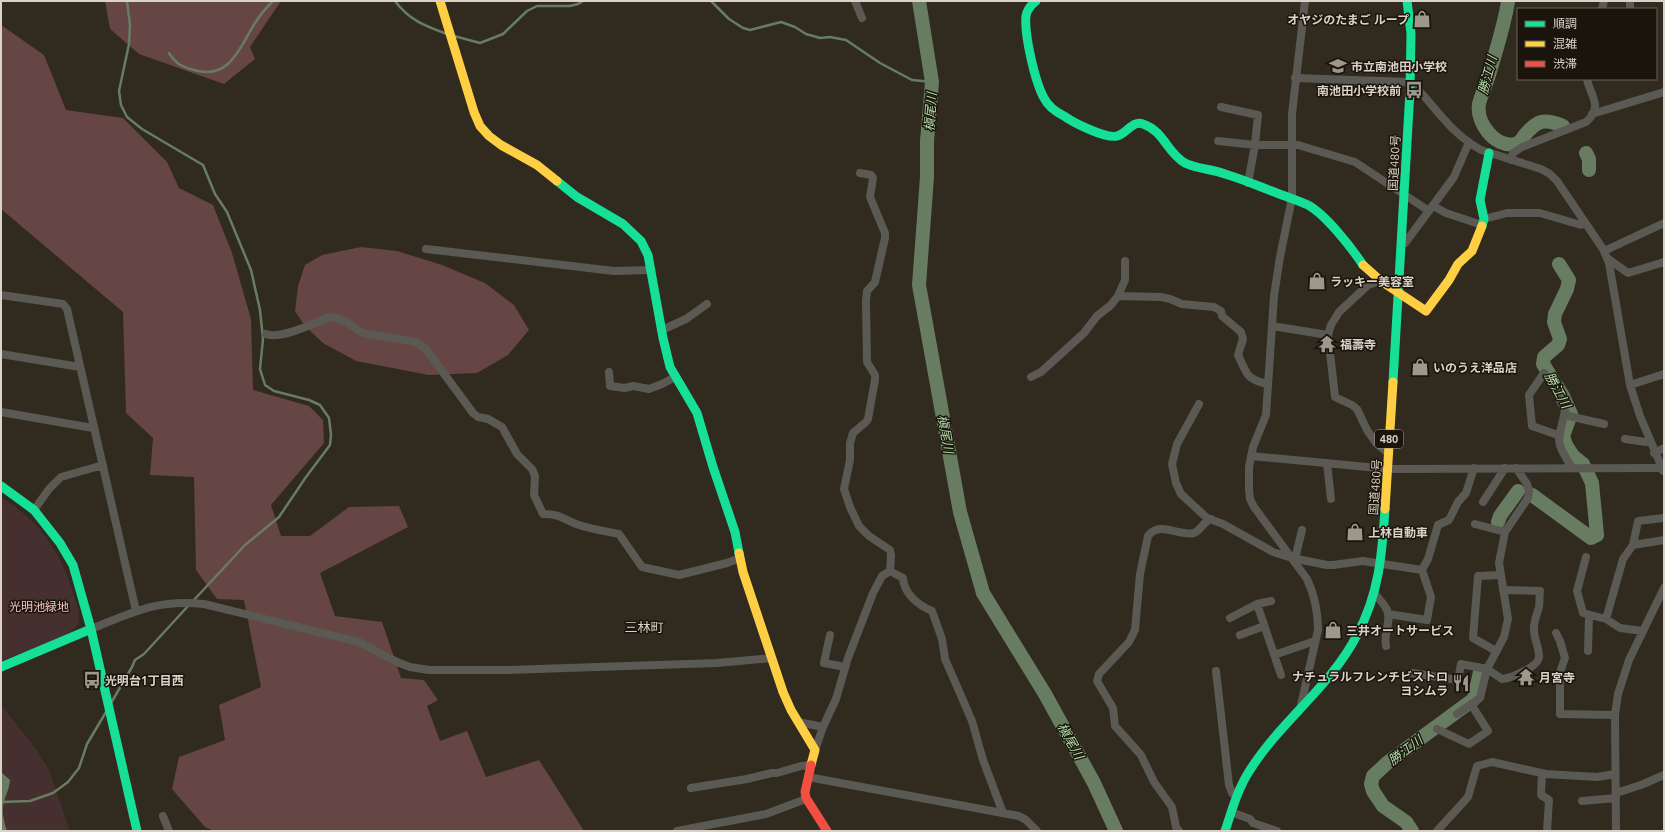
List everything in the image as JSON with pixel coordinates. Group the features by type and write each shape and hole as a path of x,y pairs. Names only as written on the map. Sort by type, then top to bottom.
{"main road":[{"path":"440,1 474,112 480,126 489,136 501,145 536,165 577,197 623,224 642,241 648,256 670,367 697,413 735,532 740,558 772,658 791,710 815,750 805,792 806,799 824,829"},
{"path":"1036,1 1029,7 1026,15 1026,23 1034,70 1040,91 1046,103 1068,119 1099,132 1116,136 1135,123 1140,122 1159,134 1165,140 1170,150 1182,162 1217,171 1308,205 1349,244 1364,266 1381,281 1426,311 1449,280 1458,264 1472,251 1483,222 1480,200 1489,153"},
{"name":"国道480号","path":"1225,831 1236,796 1249,771 1260,755 1340,663 1360,630 1375,594 1380,563 1388,468 1404,194 1411,32 1407,1"},
{"path":"1,486 34,510 60,543 73,565 91,629 137,831"},
{"path":"1,667 91,629"}],"street":[{"path":"855,1 862,18"},
{"path":"1300,708 1315,641 1318,620 1310,586 1293,559 1254,507 1250,499 1249,489 1251,456 1266,415 1274,296 1292,198 1292,114 1305,1"},
{"path":"1251,456 1388,468 1584,468 1663,470 1649,441 1630,385 1612,278 1605,254 1557,181 1550,174 1541,169 1481,150 1469,142 1442,117 1421,92 1410,82 1295,78"},
{"path":"1511,160 1513,153 1522,147 1586,122 1595,107 1595,101 1586,80"},
{"path":"1592,114 1664,92"},
{"path":"1221,107 1258,115 1255,145 1248,183"},
{"path":"1218,141 1255,145 1298,144 1346,158 1355,162 1404,194 1431,208 1483,222 1507,213 1540,213 1581,225 1585,223"},
{"path":"1401,244 1405,244 1454,177 1469,142"},
{"path":"860,173 871,175 870,197 885,233 885,238 875,282 868,291 866,301 867,362 875,375 875,380 868,419 853,433 850,444 850,460 844,489 850,507 859,526 869,536 890,550 890,571"},
{"path":"1605,254 1664,223"},
{"path":"426,249 614,271 651,270"},
{"path":"1605,254 1628,273 1664,262"},
{"path":"1032,377 1041,372 1084,333 1097,316 1111,305 1118,296 1125,280 1125,261"},
{"path":"1381,281 1368,285 1339,312 1331,325 1328,335 1335,397 1352,405 1356,409 1376,443 1388,454"},
{"path":"1,295 63,304 67,309 136,611"},
{"path":"1118,296 1161,297 1182,304 1214,307 1221,311 1222,316 1241,332 1243,339 1238,355 1246,374 1254,381 1267,384"},
{"path":"662,330 686,318 707,304"},
{"path":"266,334 271,336 281,334 336,317 363,333 415,342 425,348 473,413 502,427 517,454 532,470 535,476 534,495 543,514 559,515 576,524 603,532 619,534 642,567 679,575 727,563 740,558"},
{"path":"1272,326 1328,335"},
{"path":"1,354 80,367"},
{"path":"609,372 610,386 625,388 633,386 649,389 662,384 675,376"},
{"path":"1558,435 1532,426 1530,395 1544,373 1553,385 1568,416 1604,424"},
{"path":"1630,385 1664,374"},
{"path":"1199,404 1173,454 1173,473 1181,494 1199,512 1273,552 1293,559 1333,565 1363,561 1422,570"},
{"path":"1,412 93,428"},
{"path":"1568,416 1558,435 1561,450 1572,468"},
{"path":"1625,439 1646,442 1649,441"},
{"path":"1654,453 1664,448"},
{"path":"1327,463 1331,499"},
{"path":"34,510 49,489 61,477 103,465"},
{"path":"1388,614 1427,620 1431,597 1422,570 1428,559 1438,525 1449,520 1458,502 1466,493 1474,468"},
{"path":"1483,502 1505,468"},
{"path":"1457,714 1480,698 1487,669 1504,637 1508,619 1499,563 1505,532 1528,498 1529,490 1527,484 1516,468"},
{"path":"1606,619 1623,559 1633,545 1638,521 1664,518"},
{"path":"1179,831 1176,827 1172,808 1154,782 1141,755 1115,726 1113,722 1113,708 1097,681 1099,674 1129,642 1135,630 1140,574 1148,536 1158,529 1168,529 1189,533 1194,532 1198,530 1204,522 1211,519"},
{"path":"1475,524 1505,532"},
{"path":"1293,559 1302,530"},
{"path":"1633,545 1664,540"},
{"path":"1586,557 1577,591 1583,613 1606,619 1620,628 1643,631"},
{"path":"815,750 823,727 836,699 872,593 882,576 890,571"},
{"path":"890,571 903,578 904,586 922,607 932,611 942,639 944,659 972,721 983,760 1003,813"},
{"path":"1496,652 1474,638 1478,576 1501,575"},
{"path":"1616,831 1615,715 1618,694 1624,674 1664,588"},
{"path":"1412,673 1458,680 1461,664 1487,669 1502,679 1508,678 1534,665 1540,656 1534,630 1539,606 1540,591 1503,590"},
{"path":"1375,594 1387,610 1388,614 1389,620 1384,640 1386,646"},
{"path":"1230,618 1257,604 1271,601"},
{"path":"91,629 136,611 170,603 184,602 204,604 358,642 397,662 410,667 429,670 507,670 647,666 717,663 772,658"},
{"path":"1257,604 1281,675"},
{"path":"1588,651 1589,615"},
{"path":"1240,635 1264,626"},
{"path":"1556,633 1565,658 1560,672 1560,714 1615,715"},
{"path":"830,635 824,663 846,667"},
{"path":"1274,655 1315,641"},
{"path":"1216,671 1229,785 1232,793 1236,796"},
{"path":"1437,729 1469,744 1488,731 1471,704"},
{"path":"798,722 823,727"},
{"path":"1437,831 1468,797 1478,766 1492,762 1542,773 1597,777 1615,774"},
{"path":"690,788 747,779 811,765"},
{"path":"1542,773 1540,795 1549,800 1548,831"},
{"path":"1582,801 1616,795 1664,775"},
{"path":"808,777 1003,813 1026,820 1037,831"},
{"path":"677,831 766,814 806,799"},
{"path":"1231,812 1250,819 1254,823 1277,831"},
{"path":"163,816 169,831"}],"green space":[{"name":"光明池緑地","path":"1,497 28,518 49,541 57,554 70,584 78,607 79,621 76,627 63,636 1,661"},
{"path":"1,705 36,749 49,770 70,831 1,831"}],"shaded area":[{"path":"105,1 281,1 250,47 255,59 224,84 139,54 110,29"},
{"path":"1,25 44,55 66,110 123,118 167,162 179,188 213,205 232,253 251,319 253,390 309,406 323,420 324,443 271,505 281,536 310,536 349,507 399,506 408,527 320,573 335,616 382,622 401,678 424,680 438,700 427,706 440,741 467,731 486,777 539,760 584,831 214,831 205,827 172,789 179,757 225,740 219,705 261,687 244,600 217,599 196,570 194,477 150,475 153,438 126,413 123,312 1,209"},
{"path":"361,247 397,251 442,265 485,283 514,305 529,330 508,355 477,373 429,375 356,361 323,343 305,326 295,311 298,286 305,265 322,255"},
{"path":"1,772 10,780 3,805 4,820 7,831 1,831"}],"waterway":[{"path":"127,1 130,25 129,44 119,91 121,105 127,117 142,129 203,165 215,194 227,212 251,270 260,310 263,339 260,369 265,385 274,391 309,400 320,405 329,418 331,435 330,445 279,517 245,545 193,601"},
{"path":"169,53 174,60 186,68 206,72 216,71 232,60 257,20 273,1"},
{"path":"395,1 400,8 418,22 447,34"},
{"path":"454,36 480,43 503,34 527,11 537,6 570,6 583,1"},
{"path":"711,1 729,19 743,28 750,30 781,22 795,27 806,34 820,38 830,37 846,40 880,63 912,80 932,82"},
{"name":"槇尾川","path":"919,1 932,82 927,141 927,177 919,285 960,512 983,593 1045,694 1094,783 1116,831"},
{"name":"勝江川","path":"1508,1 1500,38 1479,104 1479,111 1484,126 1488,133 1494,138 1508,144 1520,142 1533,127 1541,122 1546,121 1563,126"},
{"name":"勝江川","path":"1586,153 1589,159 1589,170"},
{"name":"勝江川","path":"1532,495 1591,538 1597,535 1592,483 1583,464 1573,456 1566,445 1563,436 1571,414 1563,396 1543,364 1544,357 1558,345 1560,339 1554,322 1555,314 1567,289 1569,280 1559,264"},
{"name":"勝江川","path":"1498,522 1500,516 1518,491"},
{"path":"111,703 135,660 144,654 189,605"},
{"name":"勝江川","path":"1412,831 1406,822 1383,806 1373,791 1371,784 1373,776 1387,763 1474,699 1480,672"},
{"path":"1,802 30,801 53,793 68,782 79,768 87,744 106,712"}],"traffic: fast":[{"path":"1036,1 1027,11 1026,16 1028,46 1041,91 1048,104 1058,113 1098,133 1112,136 1121,135 1136,124 1143,124 1156,132 1174,154 1185,163 1194,167 1232,176 1308,205 1330,224 1352,249 1363,265"},
{"path":"1393,382 1410,91 1411,33 1407,1"},
{"path":"1482,226 1484,219 1480,200 1489,153"},
{"path":"557,181 577,197 623,224 641,241 648,255 663,338 670,367 697,413 735,532 739,553"},
{"path":"1,486 34,510 60,543 73,565 91,629 137,831"},
{"path":"1225,831 1233,807 1246,777 1262,752 1334,671 1357,635 1375,589 1381,558 1385,509"},
{"path":"1,667 91,629"}],"traffic: slow":[{"path":"440,1 474,112 480,126 489,136 501,145 537,165 557,181"},
{"path":"1363,265 1381,281 1426,311 1449,280 1458,264 1472,251 1482,226"},
{"path":"1385,509 1393,382"},
{"path":"739,553 743,572 783,692 791,710 815,750 811,765"}],"traffic: jam":[{"path":"811,765 805,792 806,798 827,831"}],"place":[{"name":"オヤジのたまご ループ","path":"1422,19"},
{"name":"市立南池田小学校","path":"1338,66"},
{"name":"南池田小学校前","path":"1414,90"},
{"name":"ラッキー美容室","path":"1317,281"},
{"name":"福壽寺","path":"1327,344"},
{"name":"いのうえ洋品店","path":"1420,367"},
{"name":"上林自動車","path":"1355,532"},
{"name":"三井オートサービス","path":"1333,630"},
{"name":"月宮寺","path":"1526,677"},
{"name":"光明台1丁目西","path":"92,680"},
{"name":"ナチュラルフレンチビストロ ヨシムラ","path":"1461,683"}],"district":[{"name":"三林町","path":"644,627"}]}
